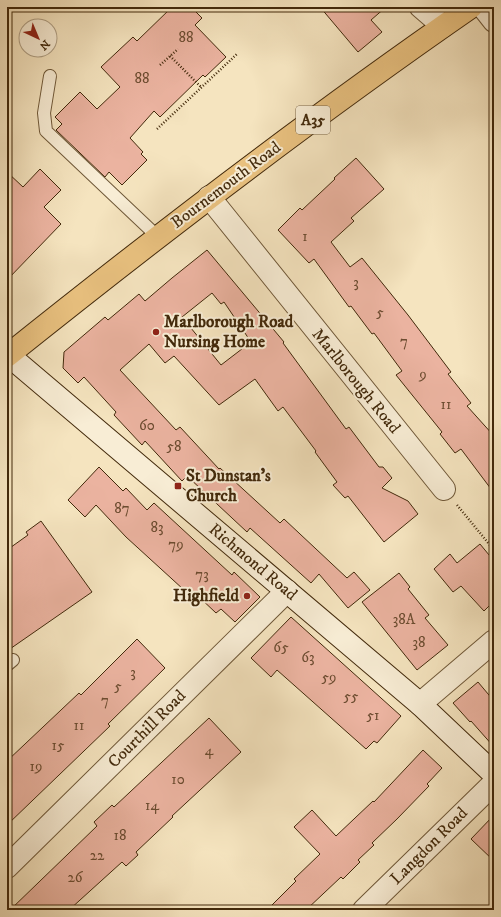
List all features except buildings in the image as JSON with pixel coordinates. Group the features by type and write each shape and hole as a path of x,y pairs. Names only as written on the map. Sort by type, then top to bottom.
{"highway":[{"name":"Bournemouth Road","path":"7,355 209,197 289,137 471,7"}],"street":[{"path":"421,7 443,26"},
{"path":"483,7 494,21"},
{"name":"Marlborough Road","path":"209,197 444,489"},
{"name":"Richmond Road","path":"7,355 420,704 494,774"},
{"name":"Courthill Road","path":"7,867 287,591"},
{"path":"420,704 494,641"},
{"name":"Langdon Road","path":"364,910 494,782"}],"lane":[{"path":"50,76 44,112 46,131 158,237"}],"path":[{"path":"160,65 178,49"},
{"path":"157,129 237,54"},
{"path":"170,56 201,87"},
{"path":"444,489 494,550"}],"place":[{"name":"Marlborough Road Nursing Home","path":"156,332"},
{"name":"St Dunstan's Church","path":"178,486"},
{"name":"Highfield","path":"247,596"}]}
